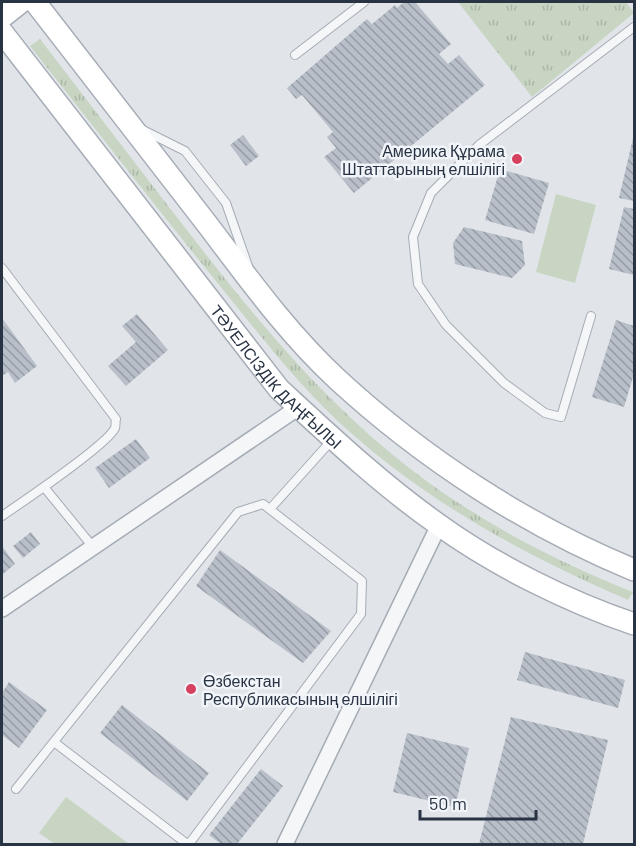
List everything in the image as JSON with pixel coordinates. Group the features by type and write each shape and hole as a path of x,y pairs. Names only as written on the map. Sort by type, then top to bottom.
{"main road":[{"path":"2,17 21,2"},
{"path":"35,2 255,287 302,343 338,380 431,454 531,521 634,570"},
{"name":"ТӘУЕЛСІЗДІК ДАҢҒЫЛЫ","path":"2,32 279,389 333,439 439,525 489,557 600,612 634,624"}],"street":[{"path":"2,609 299,407"},
{"path":"285,844 439,525"}],"lane":[{"path":"295,55 364,2"},
{"path":"591,316 561,417 545,413 504,383 446,325 418,284 413,237 431,193 479,145 634,27"},
{"path":"129,123 184,151 226,202 255,287"},
{"path":"2,268 116,419 114,429 45,487 2,516"},
{"path":"270,509 333,439"},
{"path":"45,487 93,547"},
{"path":"16,789 238,512 264,504 362,581 361,614 188,844 54,742"}],"green space":[{"path":"458,2 626,2 634,13 532,97"},
{"path":"40,39 247,306 300,366 357,423 414,472 443,493 536,548 633,592 628,600 554,566 448,506 382,459 333,417 300,383 254,328 30,46"},
{"path":"556,194 596,205 575,283 536,272"},
{"path":"66,797 129,844 55,844 39,833"}],"building":[{"path":"404,2 415,2 451,44 439,54 448,64 459,55 485,85 354,193 324,157 336,148 327,137 333,132 302,95 296,99 287,88 367,19 372,24 395,5 397,8"},
{"path":"634,134 634,201 619,198"},
{"path":"243,135 259,156 246,166 230,145"},
{"path":"500,169 549,183 534,234 485,220"},
{"path":"624,207 634,209 634,275 609,269"},
{"path":"464,227 522,241 525,265 512,278 455,264 453,243"},
{"path":"137,314 168,350 126,386 108,366 136,342 122,326"},
{"path":"2,318 37,366 15,383 8,372 2,376"},
{"path":"616,320 634,326 634,374 624,407 592,397"},
{"path":"136,439 150,458 109,488 95,468"},
{"path":"31,532 40,544 23,558 13,546"},
{"path":"2,546 15,564 3,574 2,573"},
{"path":"220,550 331,631 303,663 196,586"},
{"path":"525,652 625,680 618,708 517,680"},
{"path":"9,682 47,710 19,748 2,735 2,693"},
{"path":"122,705 209,773 187,801 100,733"},
{"path":"511,717 608,740 583,844 479,844"},
{"path":"407,733 469,748 455,807 393,792"},
{"path":"261,769 283,786 237,844 221,844 209,835"}],"place":[{"name":"Америка Құрама Штаттарының елшілігі","path":"517,159"},
{"name":"Өзбекстан Республикасының елшілігі","path":"191,689"}]}
